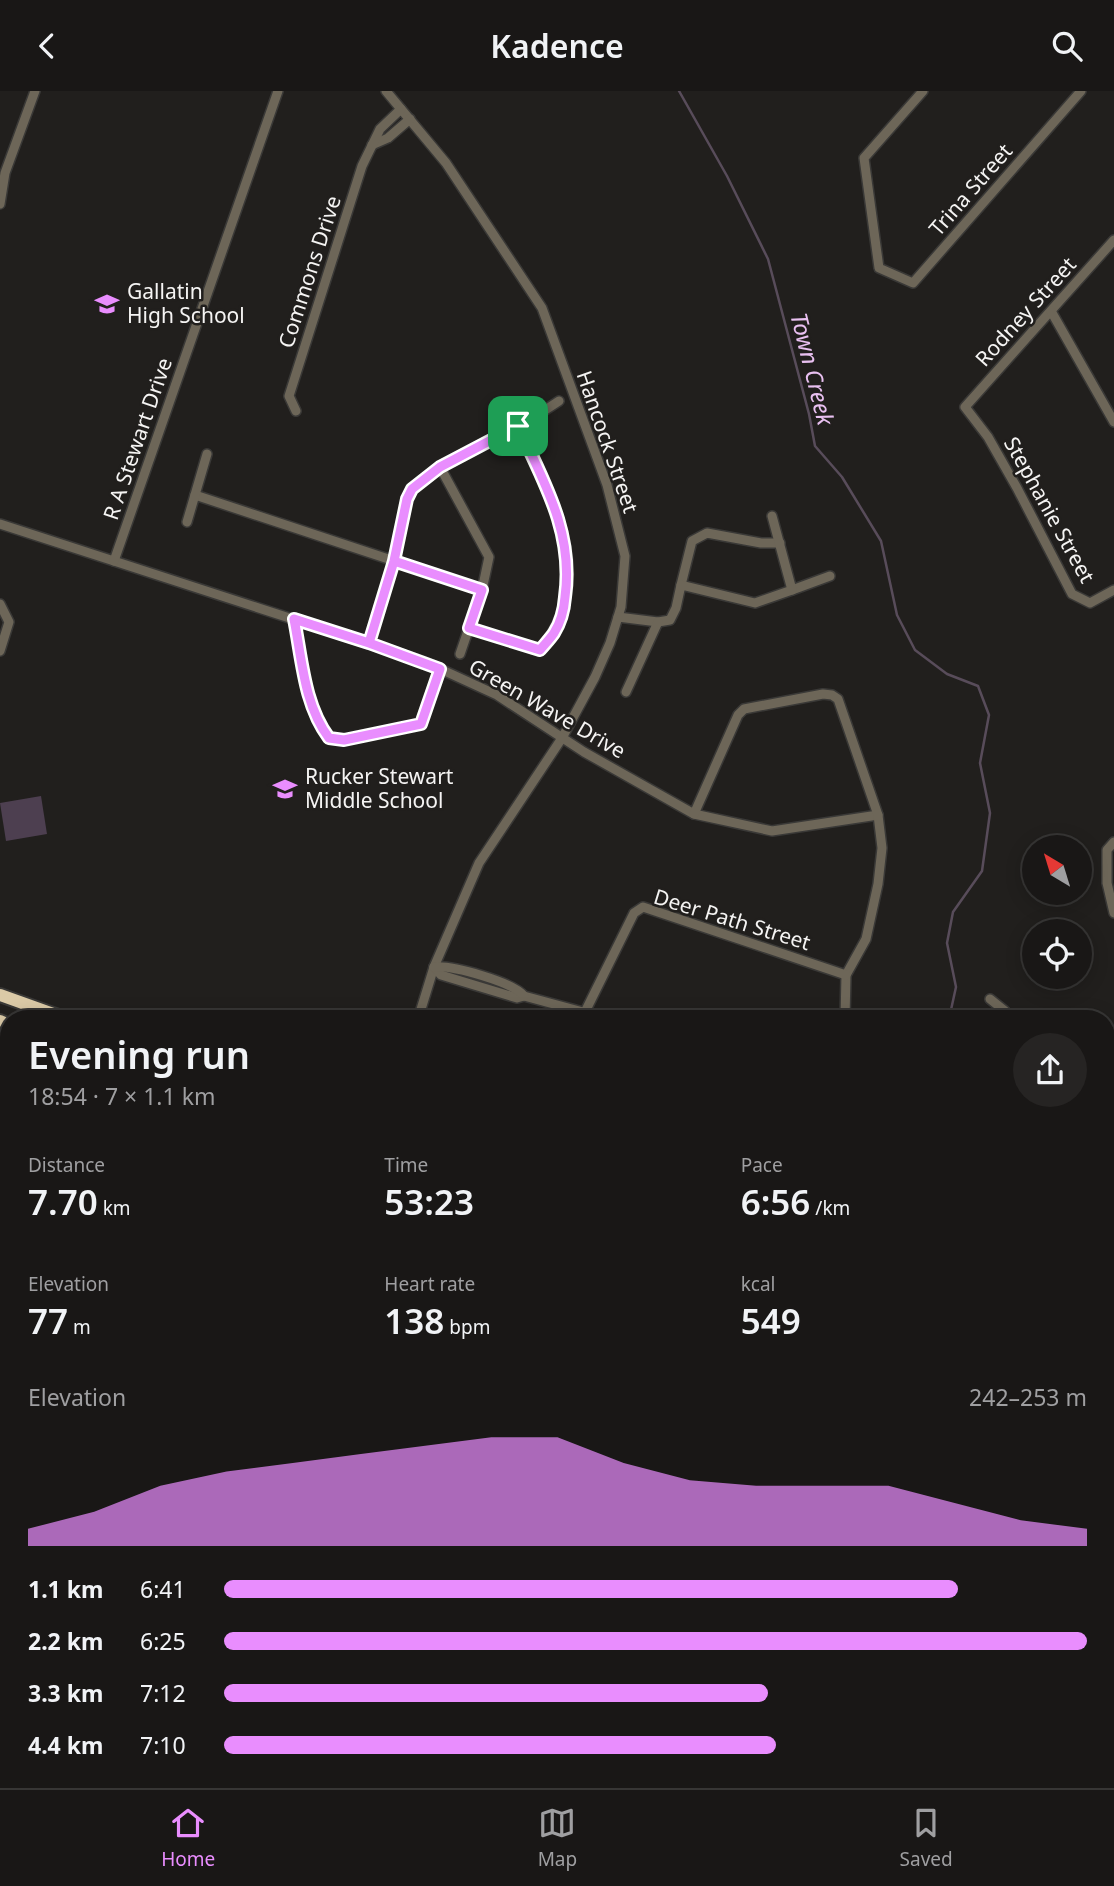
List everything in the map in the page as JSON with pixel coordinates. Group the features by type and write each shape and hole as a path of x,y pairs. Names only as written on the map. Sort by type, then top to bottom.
{"highway":[{"path":"0,995 42,1010"}],"street":[{"path":"0,202 5,173 35,91"},
{"name":"R A Stewart Drive","path":"114,561 278,91"},
{"name":"Hancock Street","path":"386,91 446,163 542,308 607,485 625,556 623,598 593,680 562,738 479,863 434,967 421,1010"},
{"name":"Trina Street","path":"923,91 864,158 879,268 913,283 1081,91"},
{"name":"Commons Drive","path":"296,411 289,396 359,177 380,129 401,109"},
{"path":"372,145 388,138 410,119"},
{"name":"Rodney Street","path":"965,407 1114,240"},
{"path":"1051,311 1114,422"},
{"path":"369,643 394,561 407,499 412,489 440,467 559,401"},
{"name":"Stephanie Street","path":"965,407 988,437 1012,478 1072,594 1090,603 1114,590"},
{"path":"469,628 540,650 554,633 563,614 568,575 566,546 554,504 518,426"},
{"path":"187,521 207,454"},
{"path":"440,467 489,558 482,590 460,654"},
{"path":"195,495 482,590"},
{"path":"772,516 792,590"},
{"name":"Green Wave Drive","path":"0,524 369,643 440,669 497,695 562,738 694,814 772,831 878,815"},
{"path":"618,617 670,621 676,608 692,541 707,533 780,544"},
{"path":"681,585 755,603 830,576"},
{"path":"0,604 9,622 0,651"},
{"path":"294,619 311,708 329,738 344,740 421,724 440,669"},
{"path":"626,692 658,622"},
{"path":"694,814 738,715 744,709 823,694 838,699 878,815 882,848 866,939 846,975 845,1010"},
{"path":"1114,842 1107,850 1107,883 1114,913"},
{"name":"Deer Path Street","path":"586,1010 634,913 643,907 846,975"},
{"path":"434,967 441,975 517,998 524,996 577,1010"},
{"path":"990,999 1004,1010"}],"shaded area":[{"path":"41,796 47,834 6,841 0,803"}],"waterway":[{"name":"Town Creek","path":"679,91 727,176 768,259 815,446 842,477 881,541 897,615 915,650 947,674 978,686 989,715 980,763 990,813 982,871 953,912 947,943 956,987 951,1010"}],"place":[{"name":"Gallatin High School","path":"107,304"},
{"name":"Rucker Stewart Middle School","path":"285,789"}],"route":[{"path":"518,426 440,467 412,489 407,499 394,561 369,643 294,619 311,708 329,738 344,740 421,724 440,669 369,643 394,561 482,590 469,628 540,650 554,633 563,614 568,575 566,546 554,504 518,426"}]}
